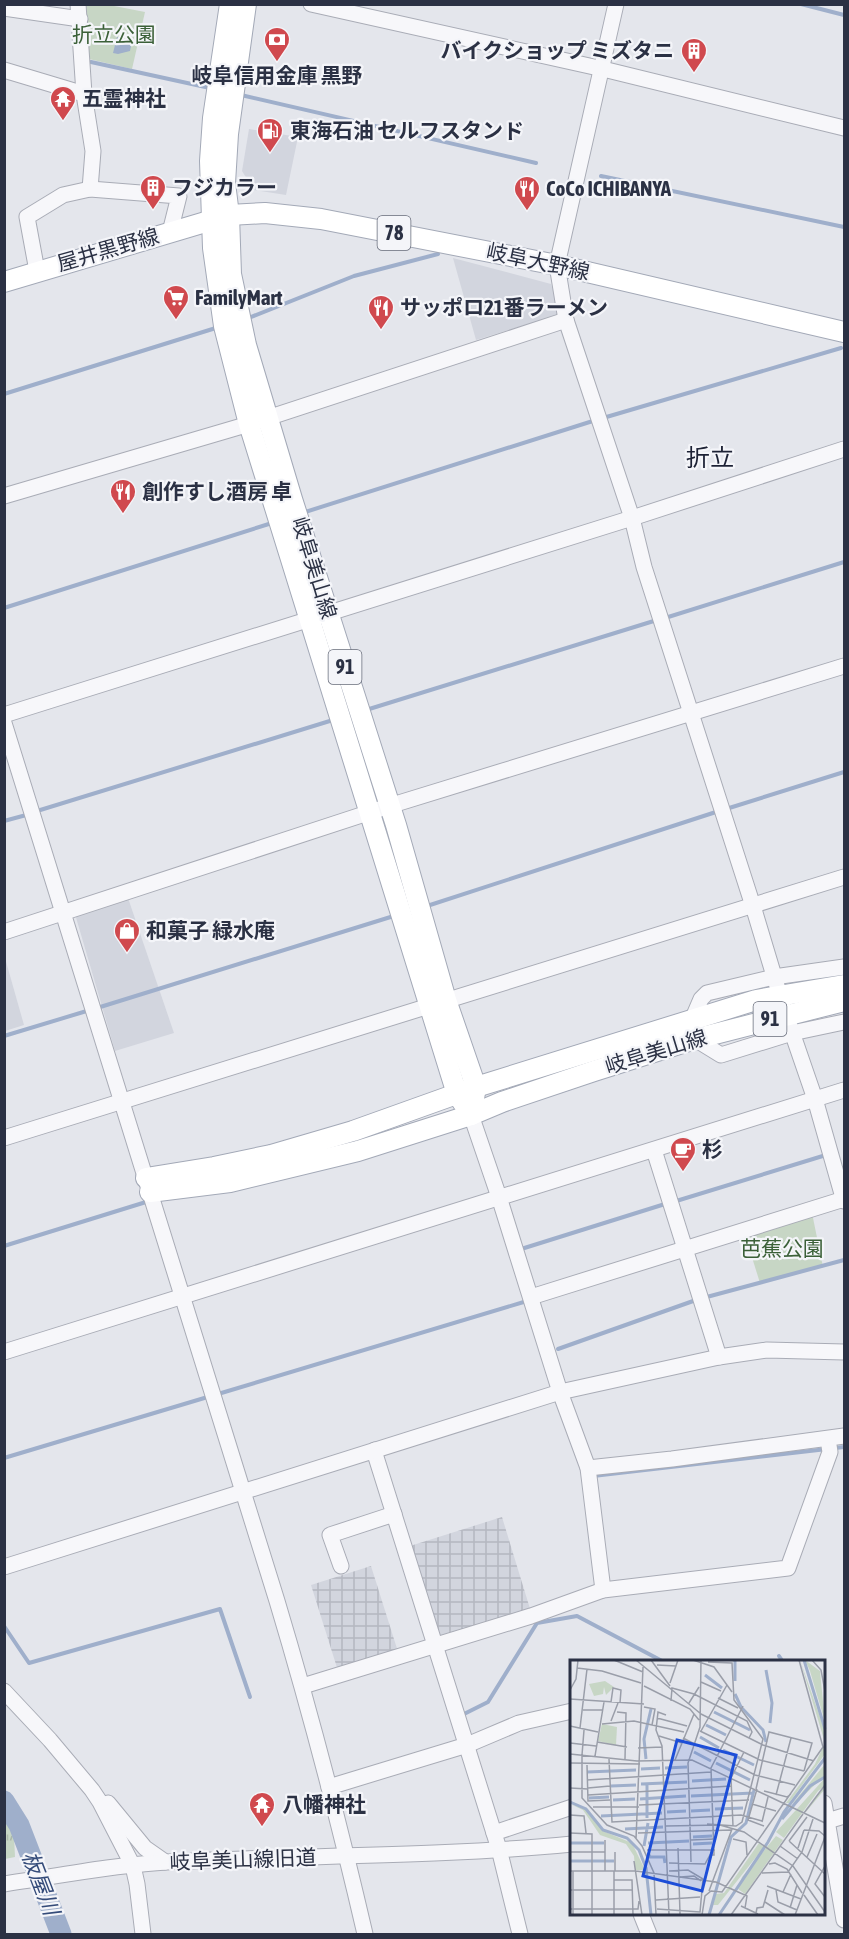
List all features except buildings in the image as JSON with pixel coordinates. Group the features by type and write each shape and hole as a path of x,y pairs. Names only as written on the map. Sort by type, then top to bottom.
{"main road":[{"path":"220,218 210,161 213,118 230,4"},
{"path":"220,218 228,134 246,4"},
{"name":"岐阜大野線","path":"220,218 265,213 321,219 557,265 844,332"},
{"name":"屋井黒野線","path":"4,282 220,218"},
{"name":"岐阜美山線","path":"220,218 246,345 268,418 369,812 438,1002 476,1087 471,1115"},
{"name":"岐阜美山線","path":"220,218 217,288 224,326 249,424 389,806 438,1002 457,1094 471,1115"},
{"name":"岐阜美山線","path":"148,1185 230,1182 358,1151 471,1115 584,1074 693,1030 756,1000 777,987 844,985"},
{"name":"岐阜美山線","path":"148,1185 214,1167 271,1155 353,1131 476,1087 693,1030 789,1024 844,1001"}],"street":[{"path":"311,4 603,69 844,128"},
{"path":"531,1297 844,1200 842,1180 777,987 644,567 632,518 566,320 557,265 616,4"},
{"path":"4,8 79,12 84,94 93,151 90,189"},
{"path":"4,70 84,94"},
{"path":"37,271 27,218 63,195 90,189 179,196 170,232"},
{"path":"4,496 249,424 566,320"},
{"path":"4,715 844,449"},
{"path":"4,932 369,812 844,666"},
{"path":"4,723 65,913 121,1101 303,1686 365,1935"},
{"path":"4,1138 844,877"},
{"path":"777,987 844,967"},
{"path":"789,1024 844,1022"},
{"path":"4,1352 844,1090"},
{"path":"471,1115 560,1392 588,1468 603,1590"},
{"path":"654,1150 719,1357"},
{"path":"4,1567 560,1392 719,1357 767,1350 844,1352"},
{"path":"588,1468 844,1436"},
{"path":"303,1686 541,1613 603,1590 789,1568 830,1452 828,1439"},
{"path":"375,1450 494,1833 520,1935"},
{"path":"341,1566 330,1535 394,1514"},
{"path":"4,1691 92,1790 133,1866 143,1935"},
{"path":"329,1787 466,1745 519,1723 570,1711"},
{"path":"92,1790 104,1798 145,1848 165,1862"},
{"path":"494,1833 570,1808"},
{"path":"844,1816 825,1821 844,1920"},
{"name":"岐阜美山線旧道","path":"4,1884 165,1862 347,1857 570,1844"},
{"path":"641,1915 649,1935"}],"shaded area":[{"name":"東海石油 セルフスタンド","path":"249,129 298,137 286,195 254,190 242,171"},
{"path":"453,258 551,284 561,314 476,340"},
{"path":"128,898 174,1033 115,1051 75,914"},
{"path":"5,958 24,1025 4,1031"},
{"path":"502,1517 531,1612 439,1640 410,1546"},
{"path":"371,1566 399,1655 339,1674 311,1585"}],"green space":[{"name":"折立公園","path":"86,5 109,5 145,12 132,69 89,59"},
{"name":"芭蕉公園","path":"812,1213 823,1267 760,1283 744,1232"},
{"path":"5,1820 14,1836 15,1857 5,1859"}],"water":[{"path":"117,37 132,41 130,51 113,53"}],"waterway":[{"path":"801,4 844,15"},
{"path":"91,62 210,88"},
{"path":"241,95 536,163"},
{"path":"601,176 844,227"},
{"path":"246,319 354,276 438,254"},
{"path":"4,394 219,327"},
{"path":"603,418 841,348"},
{"path":"302,513 596,420"},
{"path":"4,608 272,523"},
{"path":"665,618 844,562"},
{"path":"366,710 657,620"},
{"path":"37,811 333,720"},
{"path":"726,809 844,772"},
{"path":"427,906 719,811"},
{"path":"4,821 30,814"},
{"path":"97,1008 397,915"},
{"path":"4,1036 90,1010"},
{"path":"673,1202 826,1155"},
{"path":"4,1246 146,1202"},
{"path":"518,1250 665,1204"},
{"path":"703,1298 844,1260"},
{"path":"558,1349 696,1300"},
{"path":"218,1394 527,1301"},
{"path":"4,1458 211,1396"},
{"path":"835,1448 844,1447"},
{"path":"593,1476 827,1449"},
{"path":"4,1626 29,1663 220,1609 250,1697"},
{"path":"460,1716 488,1702 537,1623 577,1616 660,1660"},
{"path":"779,1656 782,1660"},
{"name":"板屋川","path":"4,1801 19,1825 61,1934"}],"place":[{"name":"岐阜信用金庫 黒野","path":"277,63"},
{"name":"バイクショップ ミズタニ","path":"694,74"},
{"name":"五霊神社","path":"63,122"},
{"name":"東海石油 セルフスタンド","path":"270,154"},
{"name":"フジカラー","path":"153,211"},
{"name":"CoCo ICHIBANYA","path":"527,212"},
{"name":"FamilyMart","path":"176,321"},
{"name":"サッポロ21番ラーメン","path":"381,331"},
{"name":"創作すし酒房 卓","path":"123,515"},
{"name":"和菓子 緑水庵","path":"127,954"},
{"name":"杉","path":"683,1173"},
{"name":"八幡神社","path":"262,1828"}],"district":[{"name":"折立","path":"710,458"}]}
